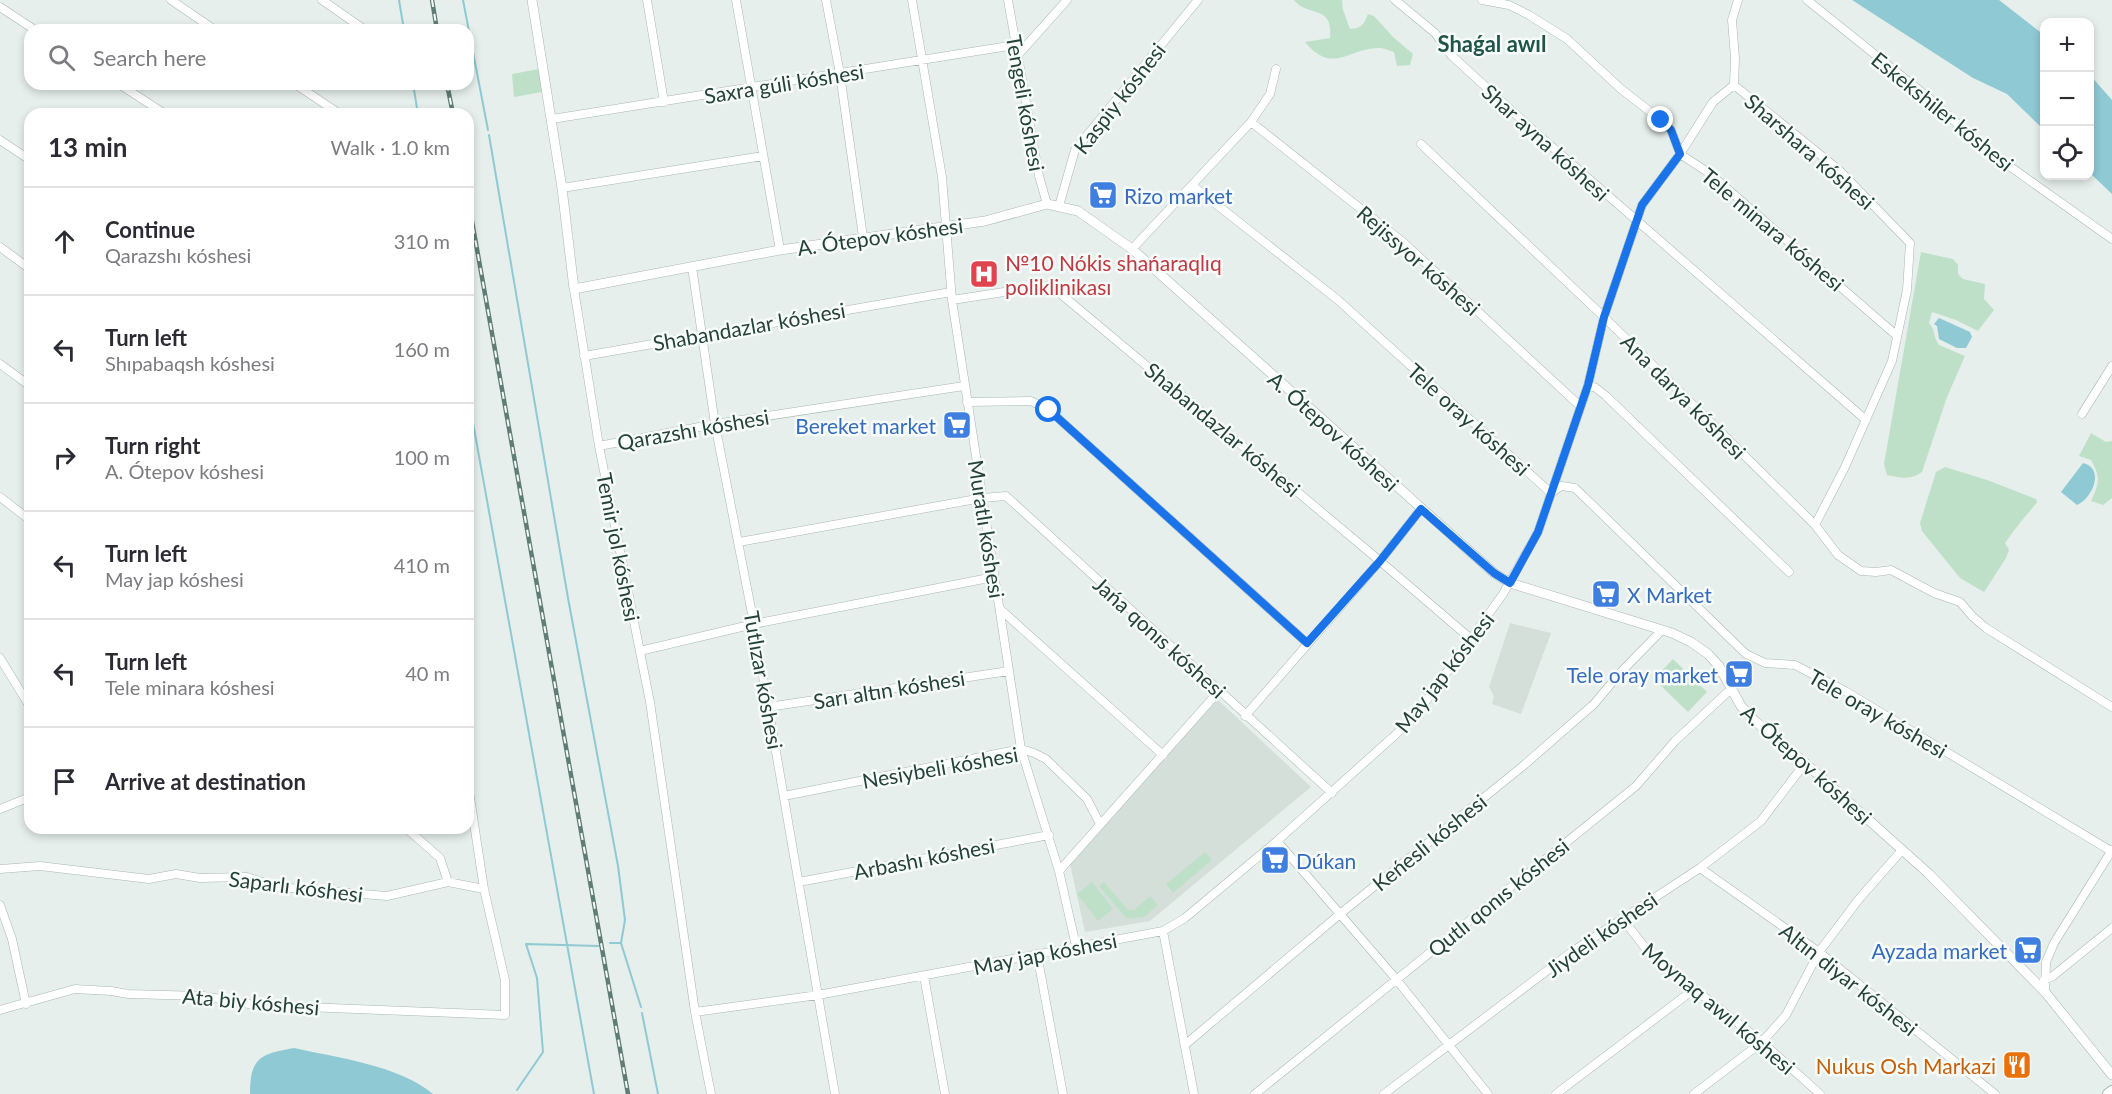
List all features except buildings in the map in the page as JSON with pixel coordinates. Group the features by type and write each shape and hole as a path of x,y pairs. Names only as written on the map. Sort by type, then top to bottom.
{"main road":[{"path":"2108,1094 2112,1090"}],"street":[{"path":"171,0 206,24"},
{"path":"322,0 356,24"},
{"name":"Temir jol kóshesi","path":"532,0 552,119 584,356 599,446 640,651 661,776 695,1012 711,1094"},
{"path":"647,0 664,102"},
{"path":"736,0 780,250"},
{"path":"826,0 840,74 863,237"},
{"name":"Muratlı kóshesi","path":"912,0 942,177 951,296 1021,749 1049,835 1076,946"},
{"name":"Tengeli kóshesi","path":"1008,0 1038,176 1047,204"},
{"path":"1017,56 1066,0"},
{"name":"Kaspiy kóshesi","path":"1059,206 1075,150 1198,0"},
{"name":"Shar ayna kóshesi","path":"1395,0 1435,33 1451,55 1636,222 1866,420"},
{"name":"Tele minara kóshesi","path":"1482,0 1509,5 1567,39 1621,89 1671,130 1680,154 1709,173 1896,335"},
{"path":"1734,85 1735,58 1732,20 1738,0"},
{"name":"Eskekshiler kóshesi","path":"1807,0 1929,98 1984,148 2112,239"},
{"path":"0,7 27,24"},
{"name":"Saxra gúli kóshesi","path":"552,119 1015,45"},
{"path":"1132,249 1251,122 1270,94 1276,69"},
{"name":"May jap kóshesi","path":"695,1012 818,995 1163,931 1185,918 1332,793 1414,718 1510,583 1538,532 1588,385 1604,317 1642,205 1680,154 1713,102 1734,85"},
{"name":"Sharshara kóshesi","path":"1734,85 1839,170 1910,243 1907,290 1896,335"},
{"path":"128,90 156,108"},
{"path":"304,90 331,108"},
{"name":"Rejissyor kóshesi","path":"1251,122 1404,243 1580,406"},
{"path":"0,140 24,156"},
{"name":"Ana darya kóshesi","path":"1421,144 1604,317 1815,525 1838,555 1861,571 1891,570 1934,593 1960,602 1986,628 2112,707"},
{"path":"562,188 763,156"},
{"name":"Tele oray kóshesi","path":"1193,186 1338,300 1551,493 1561,486 1575,488 1746,654 1765,663 1795,665 1845,691 2112,850"},
{"name":"A. Ótepov kóshesi","path":"574,289 780,250 985,221 1047,204 1078,211 1132,249 1494,573 1510,583 1662,630 1691,642 1708,654 1719,666 1741,706 1755,721 1928,873 2045,992 2112,1075"},
{"path":"0,247 24,265"},
{"name":"Tutlızar kóshesi","path":"692,267 715,424 754,624 835,1094"},
{"name":"Shabandazlar kóshesi","path":"584,356 700,334 951,296 1050,285 1471,639"},
{"path":"1815,525 1845,467 1892,362 1896,335"},
{"path":"0,364 24,382"},
{"path":"2082,414 2112,366"},
{"path":"1588,385 1606,396 1789,572"},
{"name":"Qarazshı kóshesi","path":"599,446 715,424 964,386"},
{"path":"968,402 1031,400 1049,410 1307,643"},
{"name":"Jańa qonıs kóshesi","path":"739,542 982,498 1006,496 1332,793"},
{"path":"0,497 24,515"},
{"path":"1245,716 1380,561 1421,509"},
{"path":"640,651 754,624 994,577"},
{"path":"1000,609 1163,755"},
{"name":"Keńesli kóshesi","path":"1186,1044 1340,914 1523,766 1594,704 1620,673 1662,630"},
{"path":"0,657 24,696"},
{"name":"Sarı altın kóshesi","path":"768,707 1009,670"},
{"name":"Qutlı qonıs kóshesi","path":"1255,1094 1636,786 1675,741 1731,688"},
{"path":"1059,871 1220,690"},
{"name":"Nesiybeli kóshesi","path":"784,796 1021,749 1046,759 1087,799 1100,824"},
{"name":"Jiydeli kóshesi","path":"1384,1094 1573,951 1700,868 1761,821 1805,763"},
{"path":"0,809 24,799"},
{"path":"474,823 484,889"},
{"path":"413,834 441,858 448,882"},
{"name":"Arbashı kóshesi","path":"799,882 1049,835"},
{"path":"1277,841 1396,979 1488,1094"},
{"path":"1694,1094 1762,1042 1786,1014 1818,952 1859,899 1902,850"},
{"path":"2045,992 2046,962 2054,943 2112,850"},
{"name":"Saparlı kóshesi","path":"0,869 40,866 149,879 176,874 201,879 247,877 277,887 387,896 448,882 484,889"},
{"name":"Altın diyar kóshesi","path":"1700,868 1818,952 1995,1094"},
{"name":"Ata biy kóshesi","path":"0,1010 75,989 128,994 203,996 249,1004 281,1006 505,1015 505,980 484,889"},
{"path":"0,905 12,939 26,1004"},
{"name":"Moynaq awıl kóshesi","path":"1622,918 1650,954 1762,1042 1820,1094"},
{"path":"2044,980 2053,976 2112,928"},
{"path":"1163,931 1194,1094"},
{"path":"1037,954 1064,1094"},
{"path":"924,976 945,1094"},
{"path":"1556,1094 1693,990"}],"shaded area":[{"path":"1510,623 1551,633 1521,714 1492,704 1494,696 1489,687"},
{"path":"1217,699 1311,787 1150,921 1085,932 1070,864"}],"green space":[{"path":"1294,0 1342,0 1350,29 1362,25 1368,14 1374,16 1413,54 1410,65 1397,66 1394,52 1382,48 1359,51 1333,59 1315,52 1305,42 1330,38 1328,20 1324,15 1306,9"},
{"path":"539,69 542,92 514,97 512,74"},
{"path":"1921,252 1953,259 1958,265 1958,274 1963,279 1985,284 1984,299 1994,310 1978,331 1932,312 1929,323 1939,345 1965,356 1947,397 1922,472 1910,477 1901,477 1887,475 1884,464"},
{"path":"2091,433 2106,442 2112,441 2112,498 2103,505 2091,501 2098,480 2094,466 2091,460 2079,456"},
{"path":"1945,467 1987,480 2036,499 2037,502 2005,543 2009,550 2006,558 1984,592 1960,578 1922,531 1920,523 1936,472"},
{"path":"1673,659 1707,692 1688,712 1654,679"},
{"path":"1205,852 1212,860 1173,893 1166,884"},
{"path":"1092,882 1113,909 1098,921 1077,894"},
{"path":"1104,882 1128,910 1134,910 1150,896 1158,905 1144,917 1127,919 1099,886"}],"water":[{"path":"1852,0 1999,0 2040,32 2040,126 2007,94 1973,78"},
{"path":"2094,80 2112,100 2112,194 2094,177"},
{"path":"1939,318 1970,332 1972,337 1966,348 1957,348 1939,339 1937,326 1934,324"},
{"path":"2083,463 2090,466 2095,477 2092,490 2077,505 2061,492"},
{"path":"294,1048 385,1069 419,1084 433,1094 250,1094 252,1072 259,1060 273,1053"}],"waterway":[{"path":"399,0 403,24"},
{"path":"463,0 468,24"},
{"path":"474,57 488,130"},
{"path":"414,90 417,108"},
{"path":"489,135 568,598 618,866 625,920 621,943 610,943"},
{"path":"474,428 594,1094"},
{"path":"621,943 641,1007"},
{"path":"517,1090 543,1052 537,978 526,944 599,946"},
{"path":"642,1013 658,1094"}],"railway":[{"path":"432,0 436,24"},
{"path":"448,90 452,108"},
{"path":"474,233 628,1094"}],"place":[{"name":"Rizo market","path":"1103,195"},
{"name":"№10 Nókis shańaraqlıq poliklinikası","path":"984,274"},
{"name":"Bereket market","path":"957,425"},
{"name":"X Market","path":"1606,594"},
{"name":"Tele oray market","path":"1739,674"},
{"name":"Dúkan","path":"1275,860"},
{"name":"Ayzada market","path":"2028,950"},
{"name":"Nukus Osh Markazi","path":"2017,1065"}],"district":[{"name":"Shaǵal awıl","path":"1492,43"}],"route":[{"path":"1049,410 1307,643 1380,561 1421,509 1494,573 1510,583 1538,532 1588,385 1604,317 1642,205 1680,154 1671,130 1661,120"}]}
